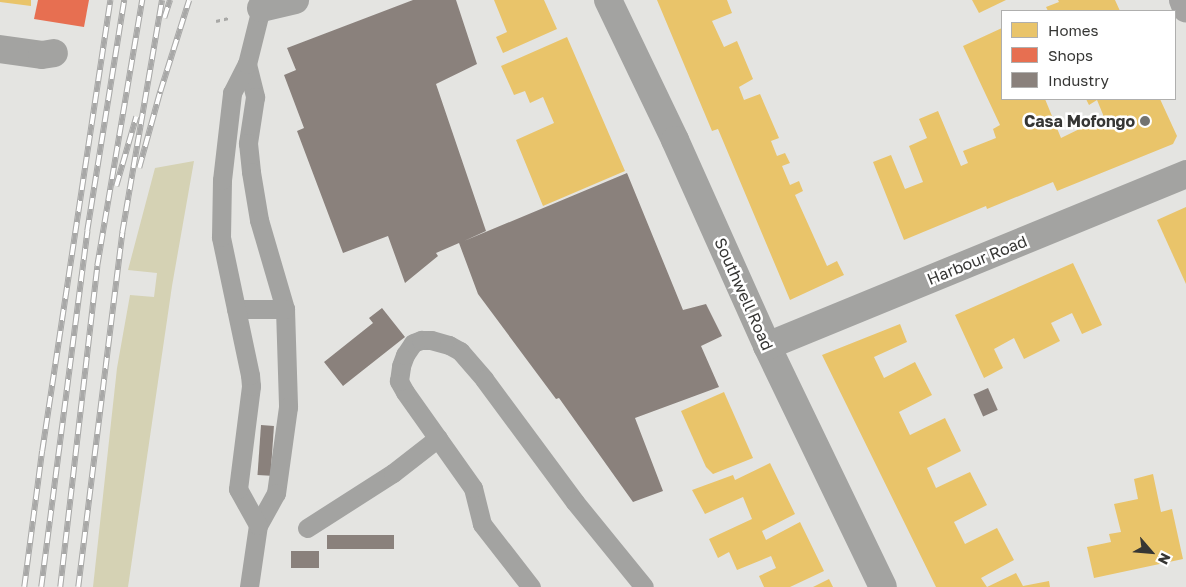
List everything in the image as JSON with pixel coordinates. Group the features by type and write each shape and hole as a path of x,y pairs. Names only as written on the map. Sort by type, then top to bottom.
{"main road":[{"path":"1183,0 1186,8"}],"street":[{"path":"261,8 295,0"},
{"name":"Southwell Road","path":"608,0 675,140 767,346 883,587"},
{"path":"0,49 42,55 54,53"},
{"name":"Harbour Road","path":"767,346 1186,174"}],"lane":[{"path":"258,526 238,489 251,386 221,237 222,180 232,93 247,64 261,8"},
{"path":"247,64 255,97 248,143 251,172 264,238 285,309 288,407 276,493 258,526 249,587"},
{"path":"236,309 285,309"},
{"path":"531,587 482,524 472,488 405,392 399,380 405,355 413,343 421,340 449,345 460,351 484,379 575,502 644,587"},
{"path":"307,528 393,473 438,438"}],"shaded area":[{"path":"194,161 172,286 128,587 93,587 117,368 130,295 154,297 157,273 128,270 155,168"}],"building: Homes":[{"path":"0,0 31,0 31,6 0,2"},
{"path":"494,0 544,0 557,29 503,53 496,37 507,32"},
{"path":"657,0 727,0 732,13 712,21 724,47 737,41 753,79 739,87 744,100 760,94 779,138 771,141 777,156 785,153 790,163 782,166 790,185 799,181 803,191 795,195 827,266 837,261 844,275 790,300 718,129 712,131"},
{"path":"972,0 1006,0 979,13"},
{"path":"1058,0 1115,0 1120,10 1048,10 1046,7 1059,2"},
{"path":"1001,28 1001,100 1045,100 1061,138 1104,117 1097,100 1160,100 1177,136 1173,144 1057,191 1053,182 987,209 986,206 904,240 873,162 891,155 905,189 923,182 909,146 927,138 919,119 938,111 961,166 968,163 963,151 996,138 993,129 1000,125 963,46"},
{"path":"567,37 625,171 543,206 516,140 554,123 543,97 530,103 525,91 514,95 501,66"},
{"path":"1086,100 1097,100 1089,105"},
{"path":"1186,207 1186,284 1157,220"},
{"path":"1073,263 1102,325 1082,334 1072,313 1051,323 1060,341 1024,359 1014,338 994,349 1003,368 984,378 955,315"},
{"path":"900,324 907,342 874,357 884,378 915,362 932,395 899,412 910,435 945,418 961,451 927,468 936,488 970,472 987,505 954,522 965,544 997,528 1014,560 981,578 987,587 936,587 822,355"},
{"path":"724,392 753,458 713,474 706,467 681,411"},
{"path":"770,463 795,514 762,531 766,540 800,522 824,571 790,587 764,587 759,576 776,568 771,556 737,570 729,552 718,558 709,539 752,519 743,497 705,514 692,490 733,475 735,480"},
{"path":"1153,474 1161,512 1172,509 1183,559 1094,578 1087,547 1111,542 1109,534 1121,532 1114,504 1138,499 1134,479"},
{"path":"1016,573 1023,586 1049,581 1050,587 987,587"},
{"path":"829,579 833,587 813,587"}],"building: Shops":[{"path":"38,0 89,0 84,27 34,19"}],"building: Industry":[{"path":"413,0 456,0 477,64 436,84 486,231 464,241 627,173 683,310 706,304 722,336 701,346 719,387 635,418 663,491 633,502 559,398 556,399 478,294 459,243 436,253 438,256 405,283 388,236 343,253 297,131 304,128 284,75 296,70 287,48"},
{"path":"382,308 405,337 343,386 324,362 373,323 369,318"},
{"path":"988,388 998,410 983,416 973,395"},
{"path":"261,425 274,426 270,476 258,475"},
{"path":"327,535 394,535 394,549 327,549"},
{"path":"291,551 319,551 319,568 291,568"}],"railway":[{"path":"24,587 42,451 110,0"},
{"path":"41,587 87,231 124,0"},
{"path":"60,587 97,266 142,0"},
{"path":"78,587 122,233 162,0"},
{"path":"164,18 170,0"},
{"path":"139,168 160,92 189,0"},
{"path":"116,186 136,117"}],"place":[{"name":"Casa Mofongo","path":"1145,121"}]}
